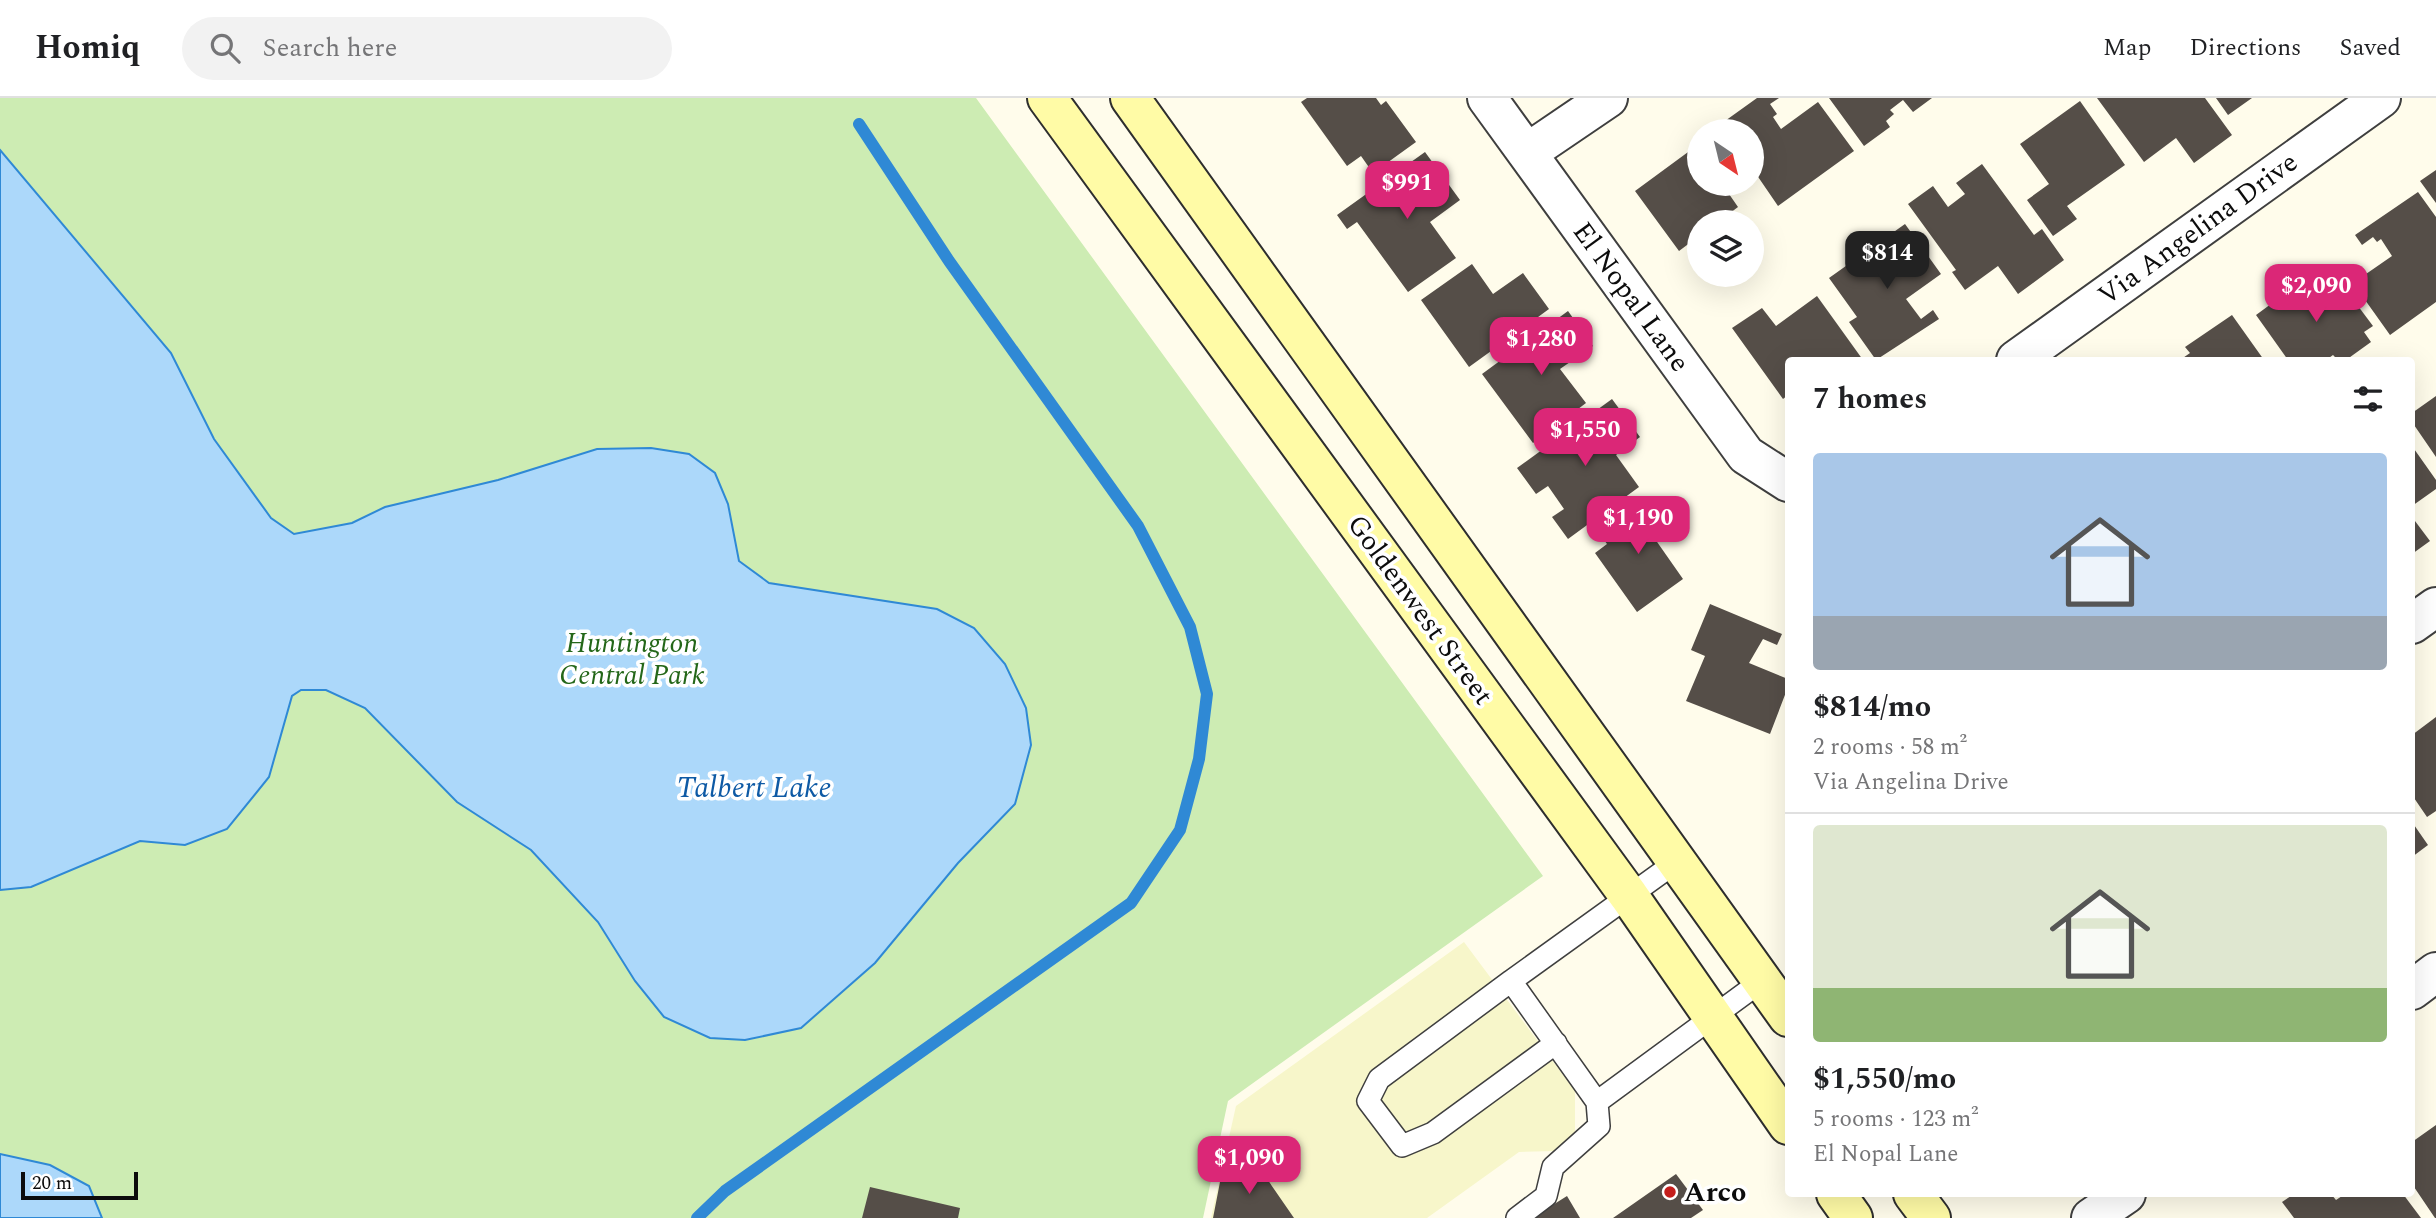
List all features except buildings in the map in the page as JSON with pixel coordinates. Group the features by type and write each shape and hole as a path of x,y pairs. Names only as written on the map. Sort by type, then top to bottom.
{"main road":[{"name":"Goldenwest Street","path":"1047,98 1629,896 1785,1121"},
{"path":"1130,98 1679,860 1785,1013"},
{"path":"1915,1197 1931,1218"}],"street":[{"name":"El Nopal Lane","path":"1487,98 1746,455 1785,480"},
{"path":"1527,153 1608,98"},
{"name":"Via Angelina Drive","path":"2020,357 2381,98"},
{"path":"2415,622 2436,607"},
{"path":"2415,987 2436,972"},
{"path":"2091,1218 2122,1197"}],"lane":[{"path":"1556,1043 1433,1133 1402,1146 1368,1101 1379,1079 1679,860"},
{"path":"1511,981 1597,1102 1599,1126 1553,1167 1546,1196 1517,1218"},
{"path":"1597,1102 1763,981"}],"green space":[{"name":"Huntington Central Park","path":"0,98 976,98 1543,876 1228,1101 1203,1218 0,1218"},
{"path":"1464,942 1575,1091 1575,1135 1556,1151 1519,1152 1427,1218 1211,1218 1236,1106"}],"water":[{"name":"Talbert Lake","path":"0,150 171,353 214,439 271,518 294,534 352,523 385,507 498,480 597,449 651,448 689,454 715,473 728,504 739,561 769,583 937,609 974,628 1005,664 1026,708 1031,745 1015,804 958,863 875,963 801,1028 745,1040 710,1038 664,1017 635,981 598,922 531,850 457,802 365,708 326,690 301,690 292,696 269,777 227,829 185,845 140,841 31,887 0,890"},
{"path":"0,1154 50,1165 89,1186 102,1218 0,1218"}],"waterway":[{"path":"697,1218 725,1191 1131,903 1180,830 1199,759 1207,694 1190,627 1138,526 949,261 859,124"}],"place":[{"name":"Arco","path":"1670,1192"}]}
